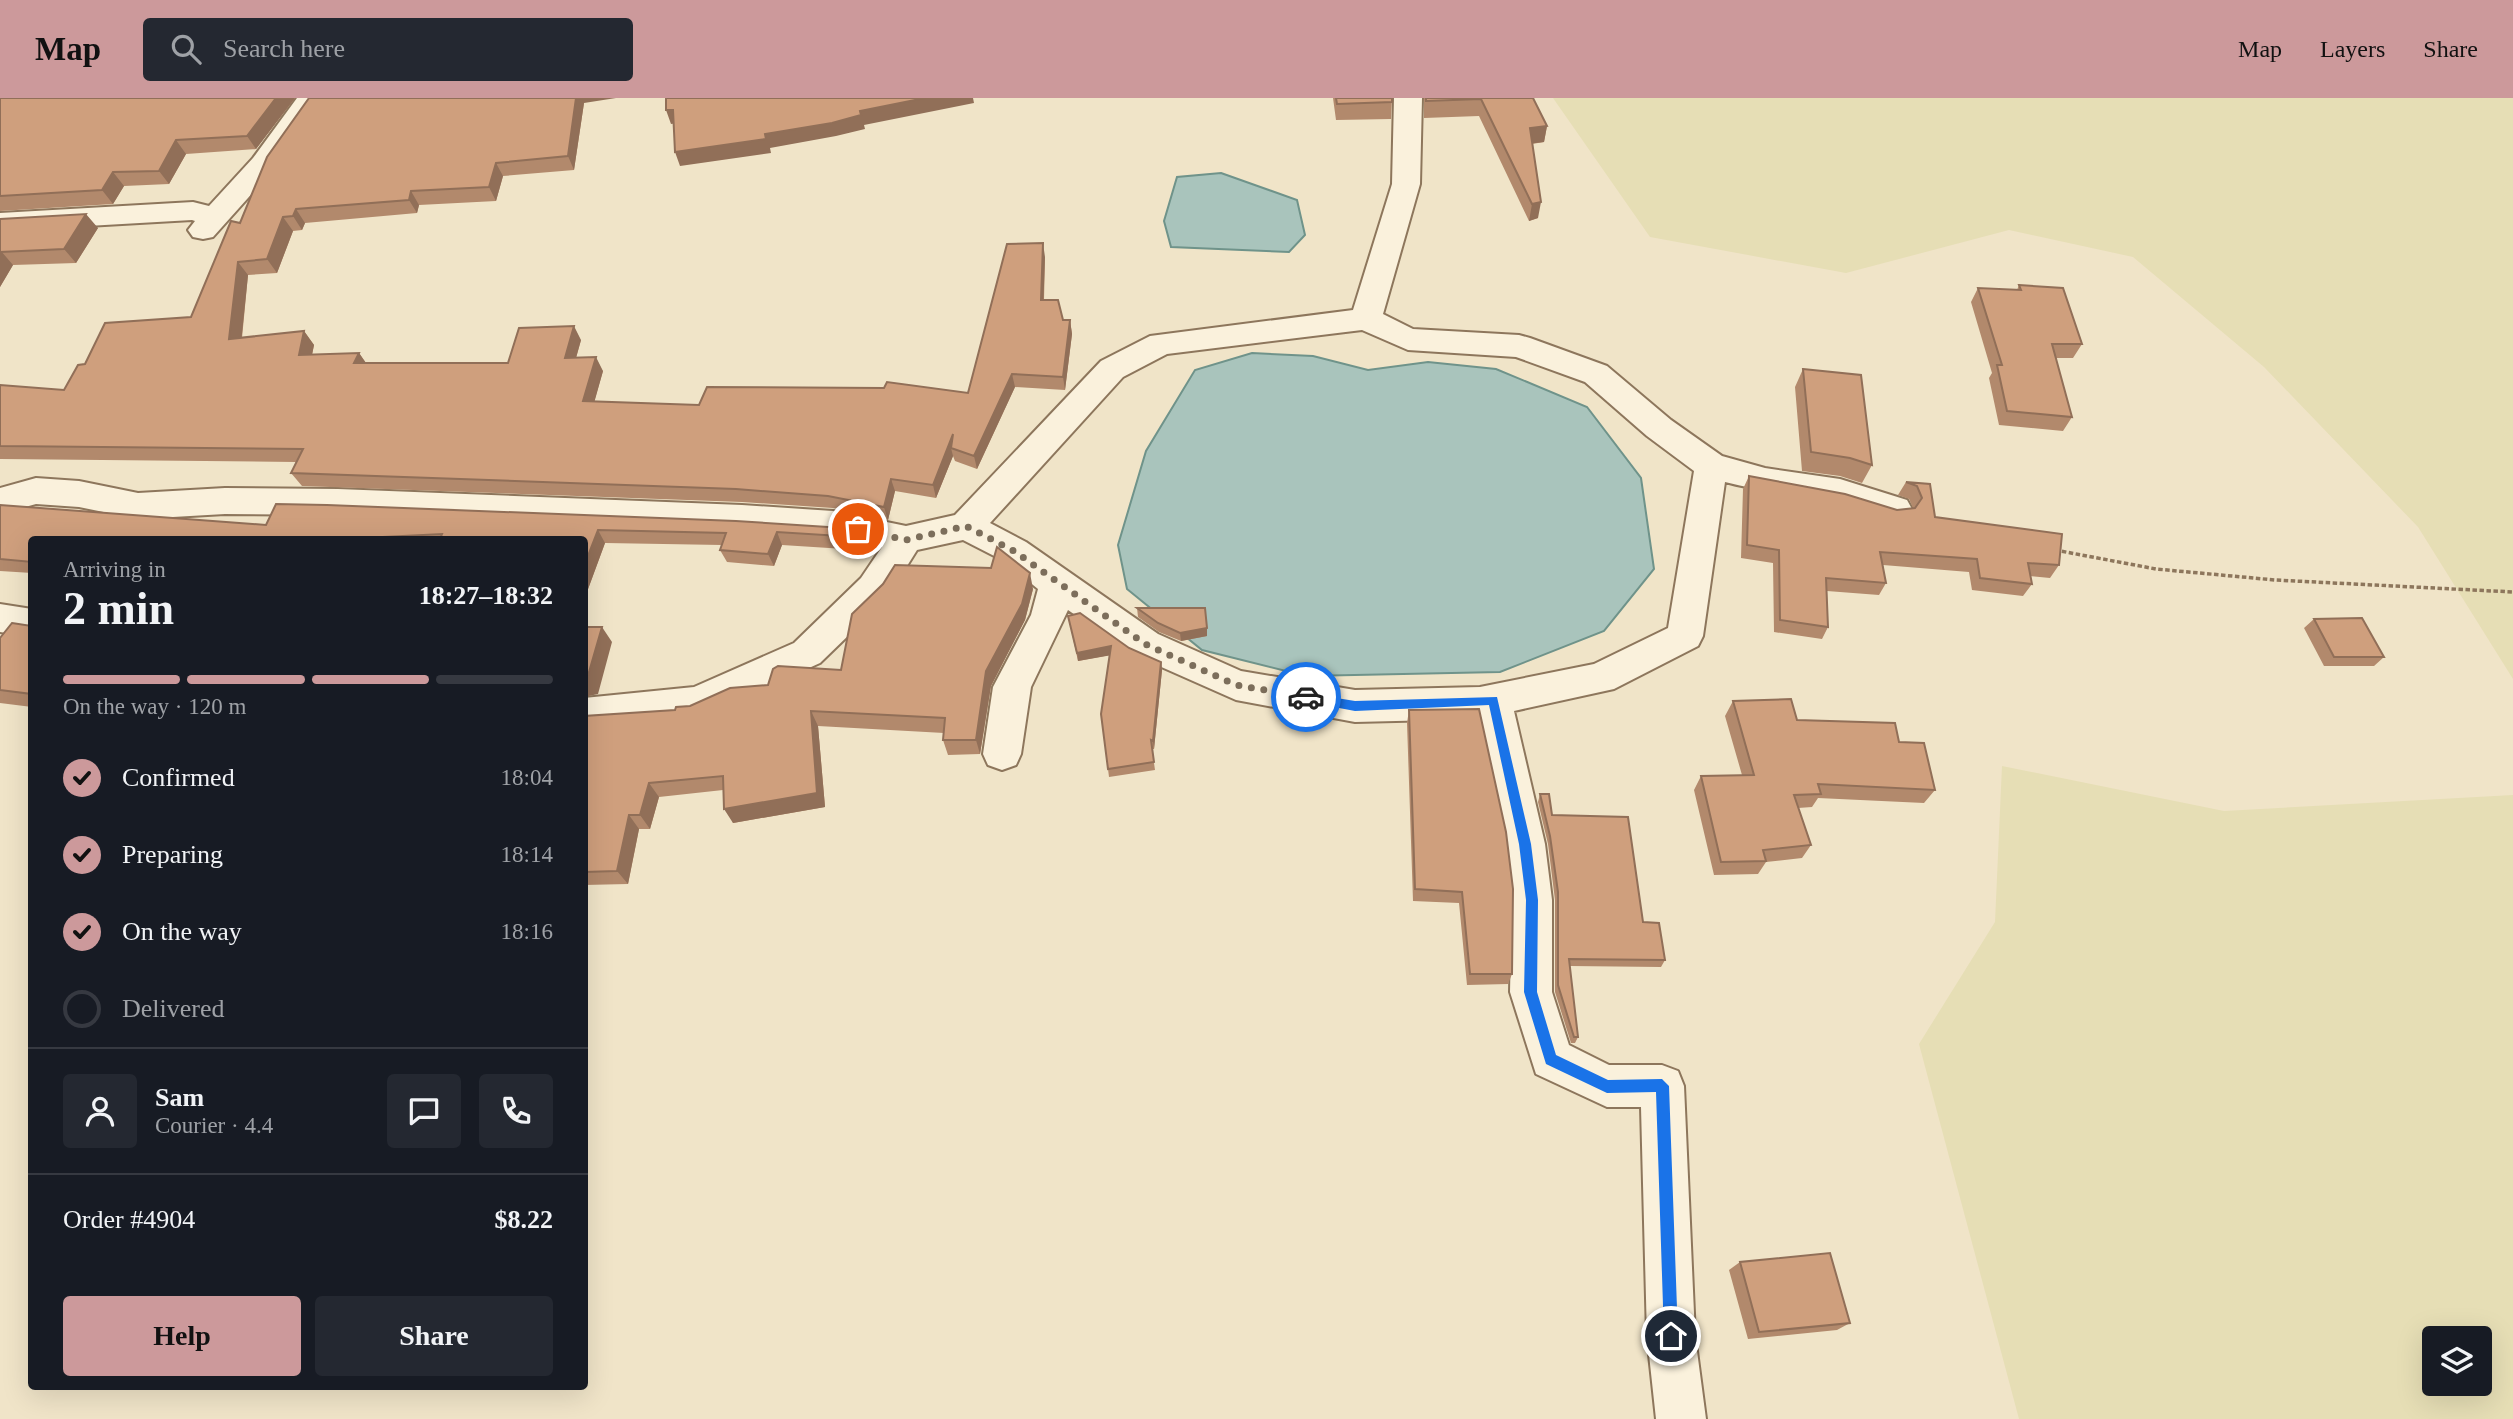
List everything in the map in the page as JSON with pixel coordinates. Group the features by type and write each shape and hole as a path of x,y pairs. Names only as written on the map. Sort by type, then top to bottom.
{"street":[{"path":"0,222 193,211 208,224 262,164 312,98"},
{"path":"1366,319 1406,184 1408,98"},
{"path":"0,501 36,491 79,494 138,506 225,501 338,502 600,515 742,518 833,524 906,540 966,526 1112,369 1161,344 1366,319 1408,339 1519,346 1596,374 1659,428 1711,466 1765,480 1840,492 1895,509"},
{"path":"966,526 1014,551 1145,644 1236,685 1355,706 1480,703 1601,678 1685,636 1711,466"},
{"path":"588,714 698,702 807,653 874,588 906,540"},
{"path":"1002,754 1012,687 1049,615 1057,584"},
{"path":"0,618 28,622"},
{"path":"1493,700 1525,844 1532,900 1531,992 1551,1059 1607,1086 1662,1086 1671,1336 1681,1419"}],"path":[{"path":"2047,549 2183,571 2275,580 2513,592"}],"shaded area":[{"path":"1553,98 2513,98 2513,679 2418,527 2264,367 2133,257 2009,230 1846,273 1650,237"},
{"path":"2002,766 2224,811 2513,795 2513,1419 2019,1419 1919,1044 1995,922"}],"water":[{"path":"1221,173 1297,200 1305,235 1289,252 1171,247 1164,221 1177,177"},
{"path":"1252,353 1313,356 1368,370 1428,362 1496,369 1587,407 1641,478 1654,569 1604,631 1500,672 1306,676 1202,650 1127,589 1118,545 1146,451 1195,370"}],"building":[{"path":"0,98 276,98 247,136 176,140 159,171 113,172 102,190 0,196"},
{"path":"309,98 576,98 568,156 496,163 489,187 411,191 409,200 296,209 293,216 283,217 267,259 238,262 229,339 304,331 299,355 359,353 354,363 508,363 519,328 574,326 565,358 596,357 583,401 699,405 707,387 884,388 887,382 968,393 1007,244 1043,243 1041,300 1058,300 1063,320 1070,320 1063,377 1012,374 974,456 951,448 953,434 933,485 891,479 884,507 828,496 736,489 291,473 303,449 0,446 0,385 64,390 78,365 85,364 105,323 191,317 231,221 240,223 267,157"},
{"path":"666,98 925,98 860,111 861,115 832,123 765,134 766,139 675,152 673,110 666,110"},
{"path":"1336,98 1392,98 1392,102 1337,104"},
{"path":"1426,98 1533,98 1547,126 1530,128 1541,202 1532,204 1481,99 1426,101"},
{"path":"86,214 64,249 0,252 0,219"},
{"path":"2019,285 2063,288 2082,344 2052,344 2072,417 2007,411 1997,365 2002,365 1978,288 2021,290"},
{"path":"1803,369 1861,375 1872,465 1850,458 1811,452"},
{"path":"1749,476 1845,494 1897,510 1915,508 1922,498 1917,486 1906,482 1930,484 1935,517 2062,534 2059,565 2028,563 2032,584 1980,578 1977,559 1880,552 1886,583 1826,578 1828,627 1780,620 1779,550 1747,545"},
{"path":"276,504 736,521 828,527 873,536 777,532 768,554 720,550 726,533 598,530 588,556 588,536 28,536 28,562 0,559 0,505 266,525"},
{"path":"997,547 1030,573 1022,604 986,671 976,740 943,740 945,718 811,711 817,793 724,809 723,776 649,783 640,815 629,815 617,871 588,872 588,716 675,710 676,707 690,706 730,688 768,685 773,669 778,666 841,670 852,614 883,584 895,565 991,568"},
{"path":"1137,608 1205,608 1207,628 1180,633 1158,623"},
{"path":"1080,613 1129,648 1161,662 1153,741 1151,740 1154,762 1108,769 1101,714 1111,646 1077,653 1068,616"},
{"path":"2362,618 2384,657 2334,657 2314,619"},
{"path":"12,623 28,625 28,694 0,690 0,638"},
{"path":"588,627 602,627 588,676"},
{"path":"1791,699 1797,720 1895,723 1899,742 1924,743 1935,790 1818,784 1821,794 1794,795 1811,845 1763,850 1766,861 1721,862 1701,776 1754,775 1733,701"},
{"path":"1479,709 1506,832 1513,889 1512,974 1470,974 1462,892 1415,889 1409,710"},
{"path":"1540,794 1549,794 1552,815 1628,817 1643,922 1659,923 1665,960 1569,959 1578,1037 1574,1037 1558,985 1558,892 1550,836"},
{"path":"1830,1253 1850,1323 1759,1332 1740,1262"}],"way so far":[{"path":"858,529 906,540 966,526 1014,551 1145,644 1236,685 1306,697"}],"route":[{"path":"1306,697 1355,706 1480,703 1493,700 1525,844 1532,900 1531,992 1551,1059 1607,1086 1662,1086 1671,1336"}]}
